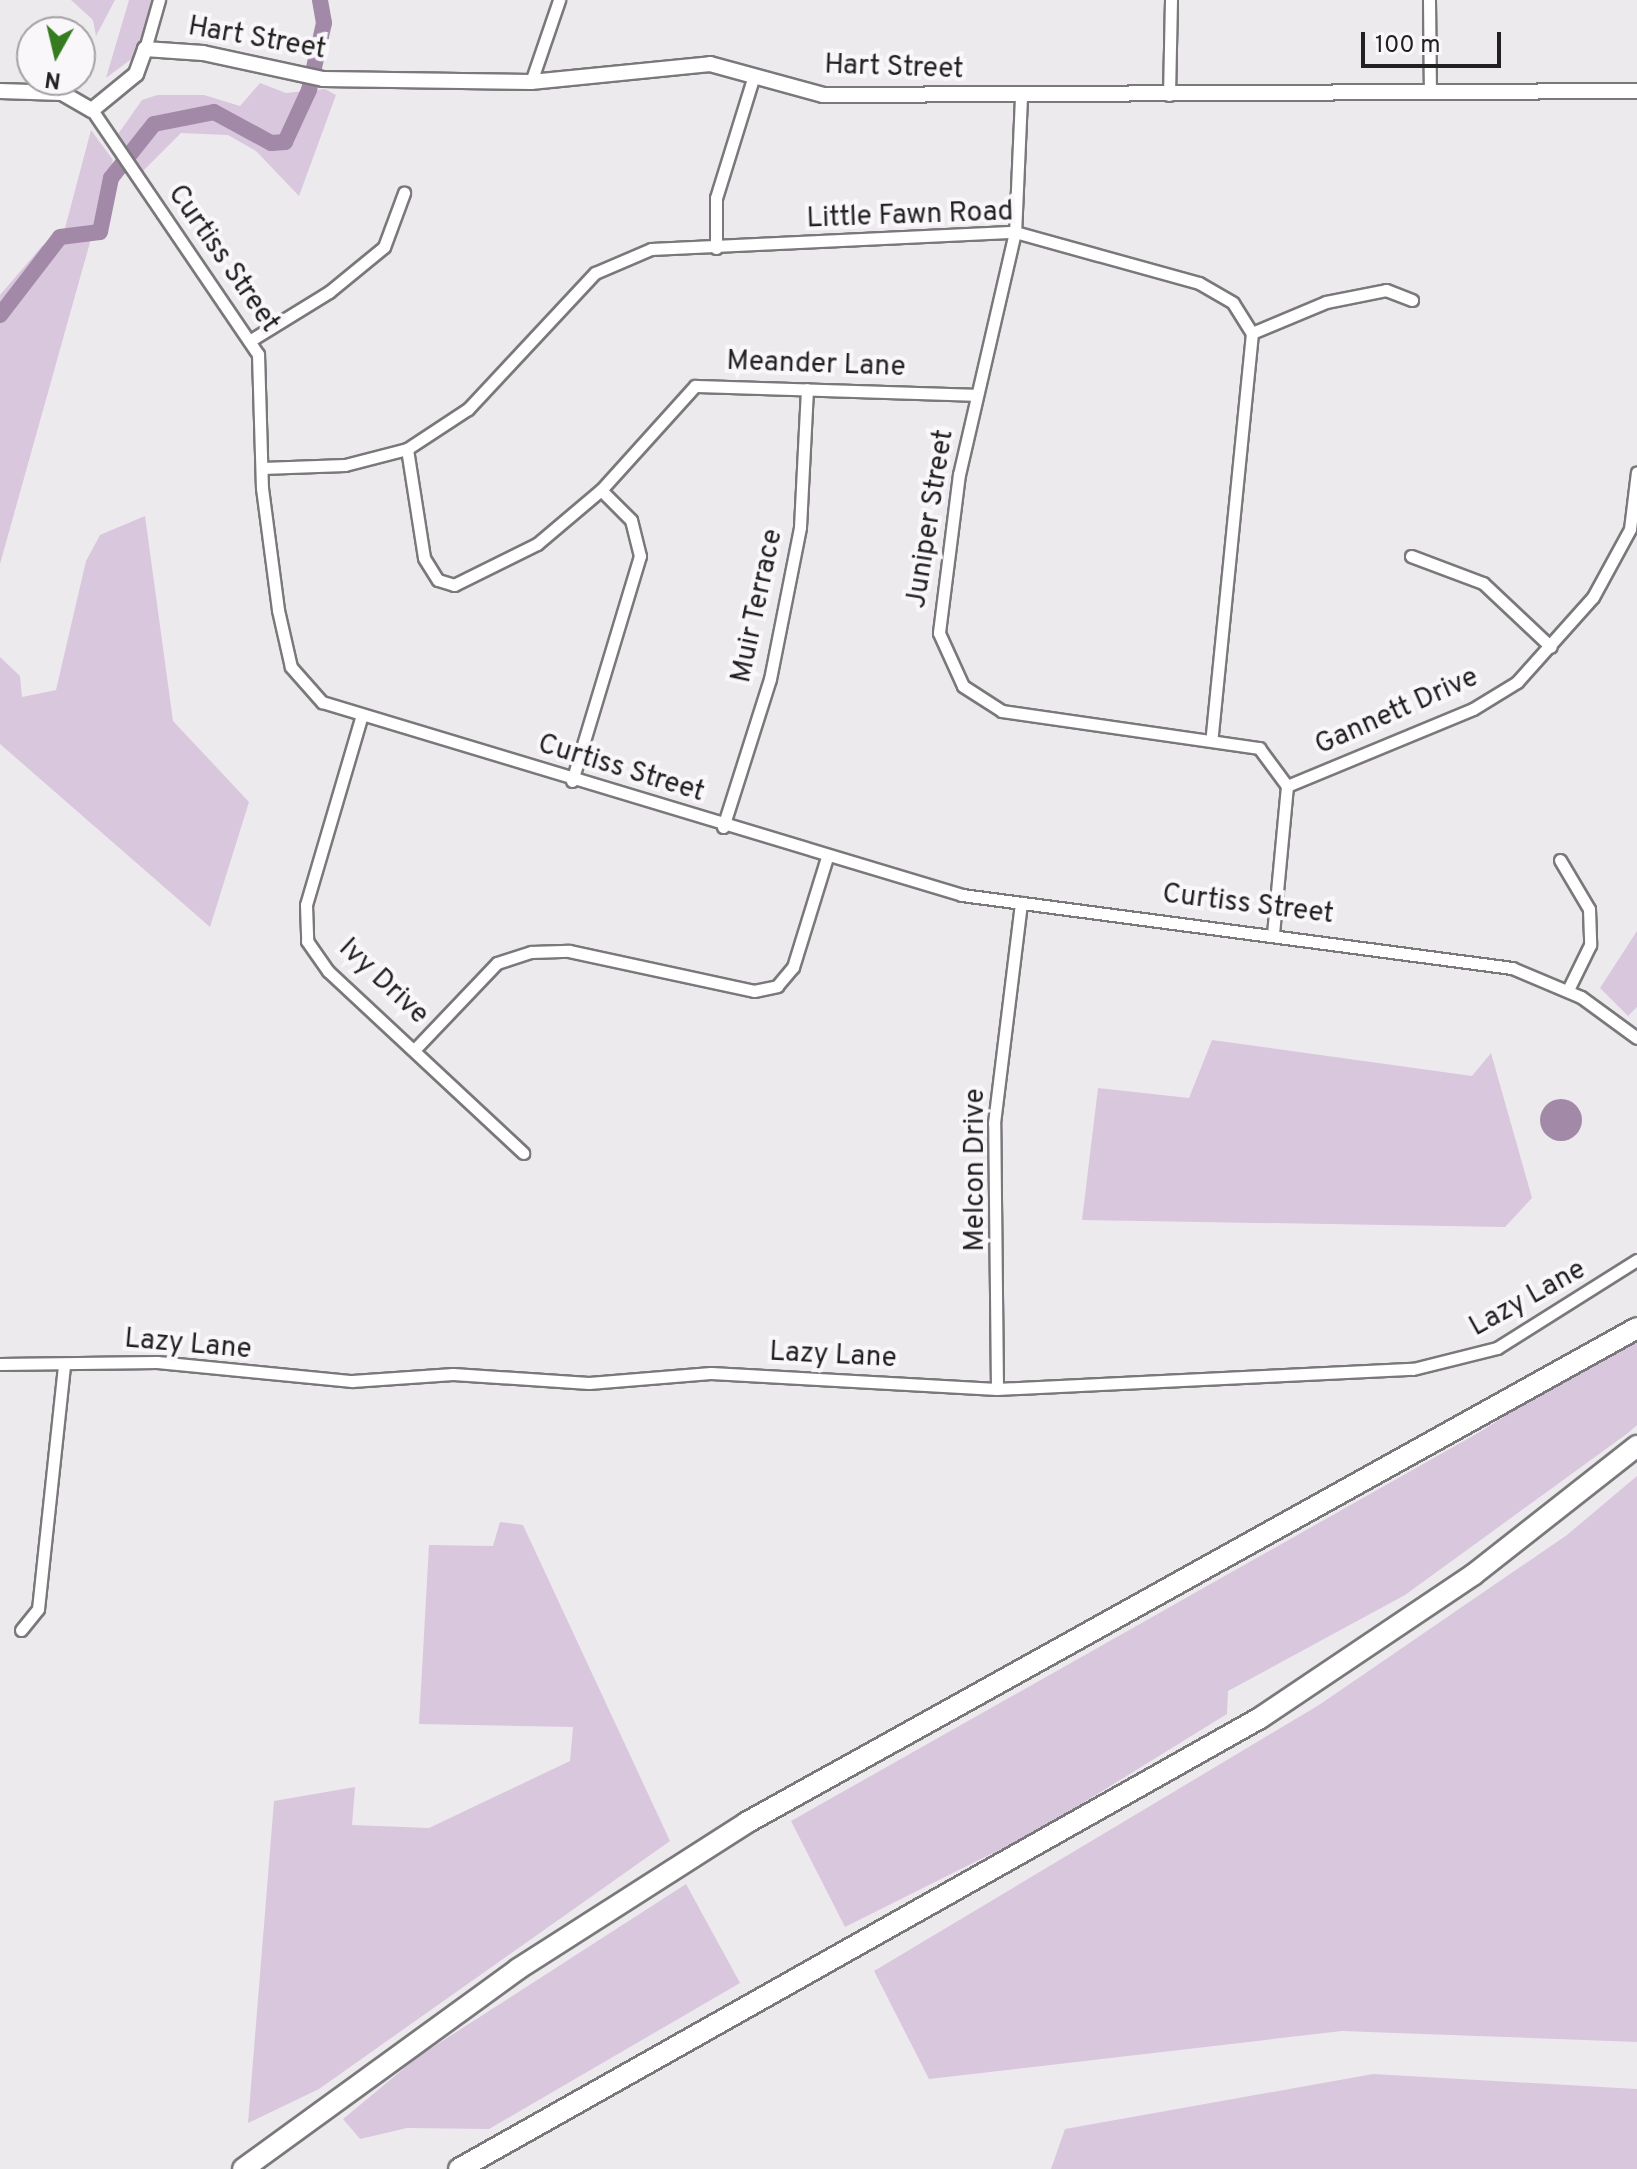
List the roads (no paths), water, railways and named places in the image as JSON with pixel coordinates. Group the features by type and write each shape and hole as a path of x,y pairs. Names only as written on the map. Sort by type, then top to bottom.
{"highway":[{"path":"243,2169 518,1969 746,1823 1637,1328"},
{"path":"459,2169 1249,1725 1473,1575 1637,1446"}],"street":[{"path":"145,49 159,0"},
{"path":"531,82 559,0"},
{"path":"1169,95 1171,0"},
{"path":"1429,0 1430,90"},
{"name":"Hart Street","path":"92,110 136,74 145,49 203,53 301,77 323,79 531,82 659,65 710,64 823,95 1021,97 1430,90 1637,91"},
{"path":"716,248 716,198 754,75"},
{"path":"0,91 62,93 92,110"},
{"name":"Juniper Street","path":"1021,97 1015,232 975,395 939,633 963,686 1002,711 1212,737 1259,748 1287,786"},
{"name":"Curtiss Street","path":"92,110 137,181 251,340 264,380 262,468 291,667 322,702 361,718 827,857 1021,903 1273,933 1493,964 1568,990 1637,1038"},
{"path":"251,340 329,292 384,247 404,193"},
{"name":"Little Fawn Road","path":"262,468 345,465 407,449 468,409 595,273 651,249 1015,232 1199,283 1233,303 1252,333"},
{"path":"1212,737 1252,333 1341,299 1386,290 1412,300"},
{"name":"Meander Lane","path":"407,449 424,558 438,580 454,585 537,544 601,490 695,386 975,395"},
{"name":"Muir Terrace","path":"723,827 770,679 800,527 807,389"},
{"name":"Gannett Drive","path":"1287,786 1473,709 1517,682 1593,597 1630,529 1637,472"},
{"path":"572,781 640,556 631,520 601,490"},
{"path":"1411,556 1483,583 1551,647"},
{"name":"Ivy Drive","path":"361,718 306,905 307,941 328,971 417,1047 523,1153"},
{"path":"1273,933 1287,786"},
{"path":"417,1047 497,963 531,952 569,951 754,991 777,986 793,967 827,857"},
{"path":"1560,860 1589,909 1590,945 1568,990"},
{"name":"Melcon Drive","path":"997,1389 994,1123 1021,903"},
{"name":"Lazy Lane","path":"0,1364 157,1362 352,1381 453,1374 589,1383 711,1373 997,1389 1457,1363 1571,1307 1637,1260"},
{"path":"21,1630 38,1609 64,1364"}],"waterway":[{"path":"0,315 60,237 100,232 111,178 154,124 214,112 271,143 285,142 309,90 324,23 320,0"}]}
